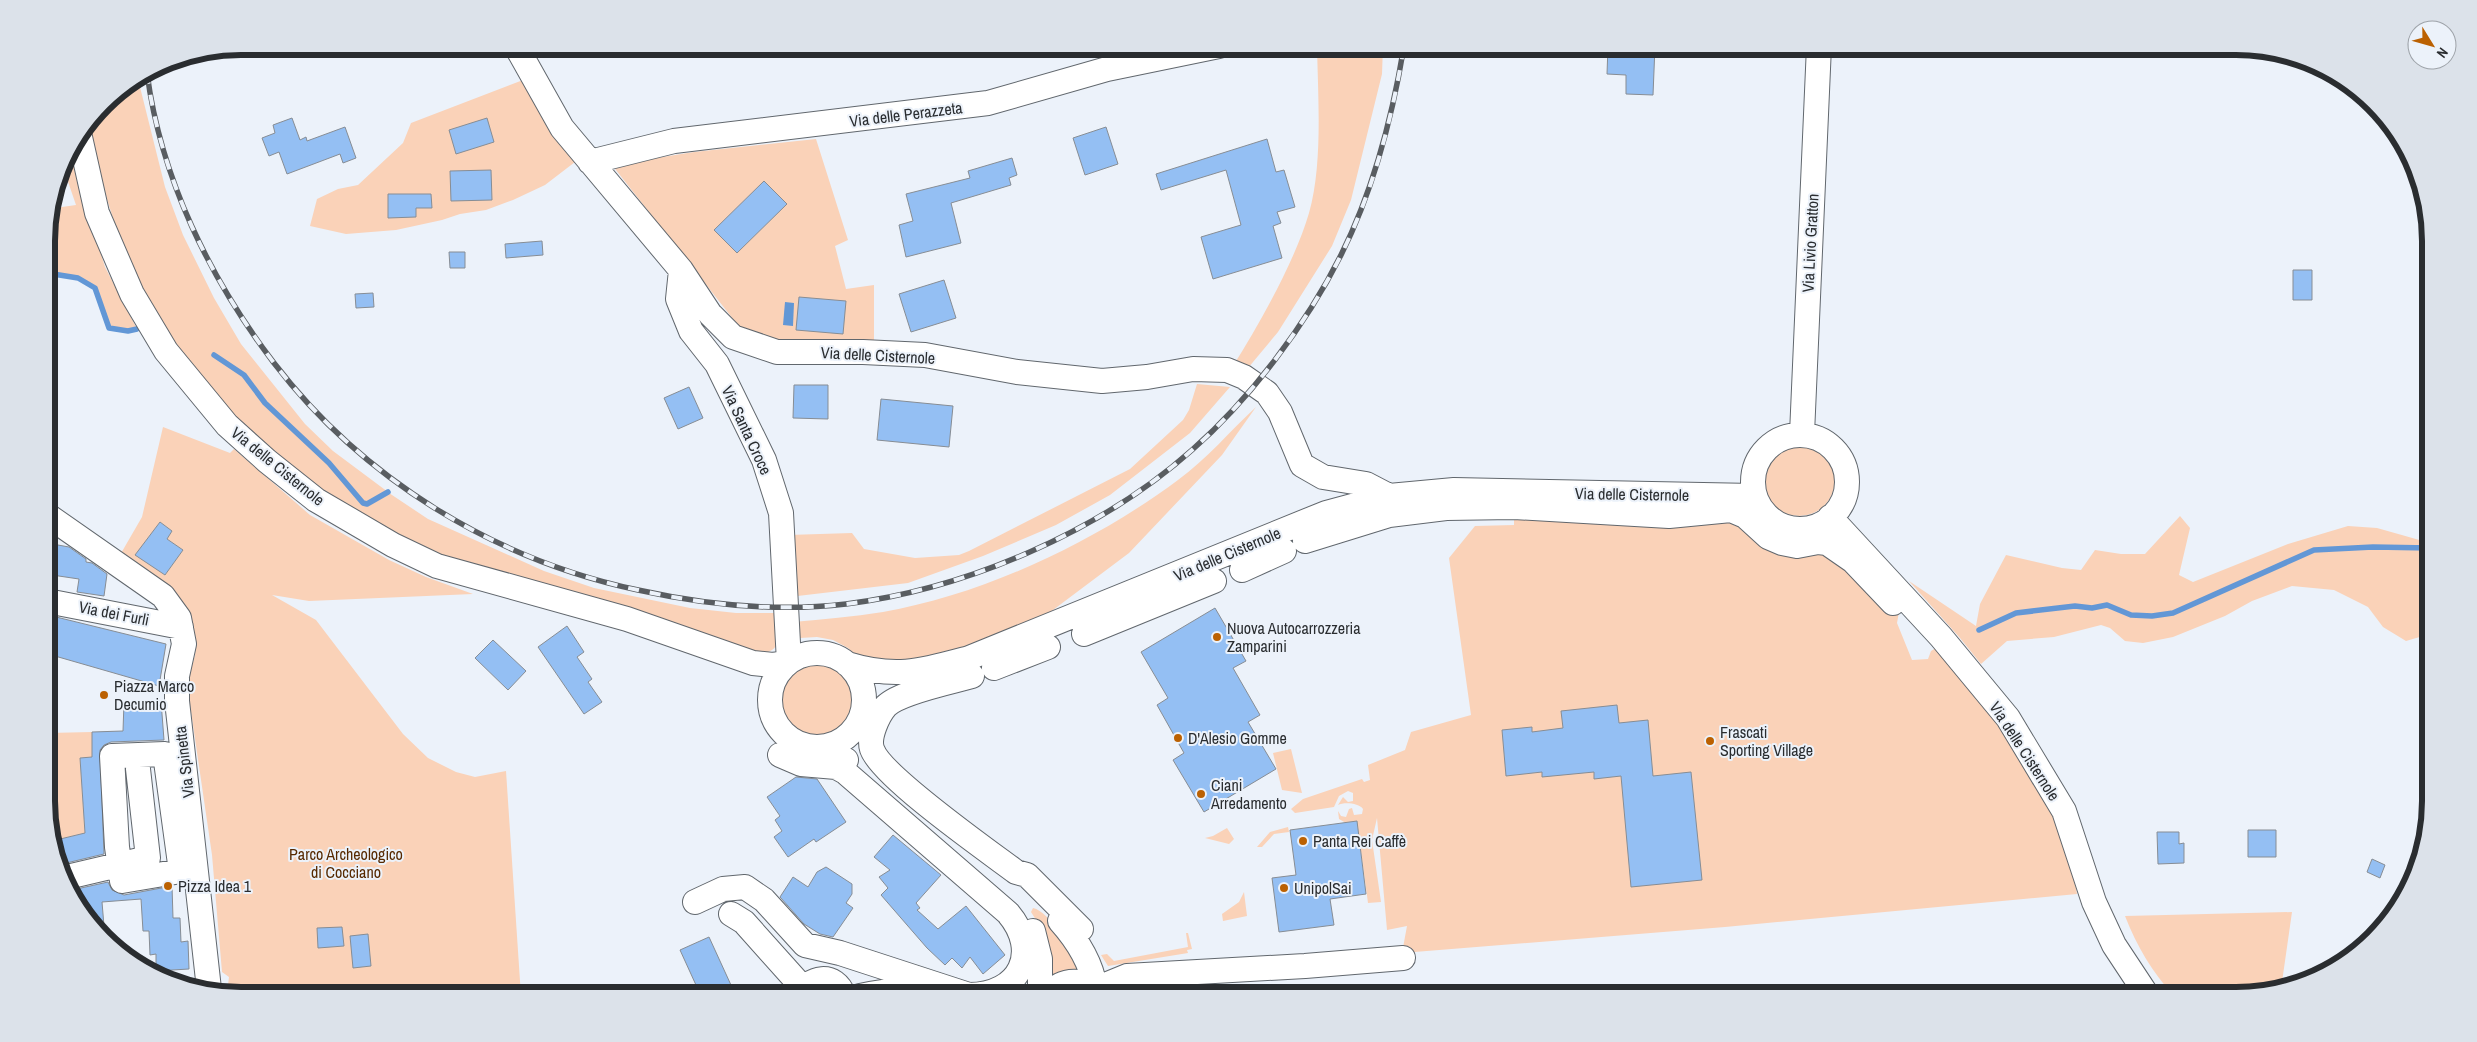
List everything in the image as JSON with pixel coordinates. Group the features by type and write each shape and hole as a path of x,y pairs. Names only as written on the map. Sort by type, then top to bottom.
{"street":[{"name":"Via delle Cisternole","path":"521,55 562,128 681,270 710,314 733,337 777,352 863,352 925,355 1017,372 1102,381 1147,378 1193,369 1227,370 1244,377 1267,393 1280,412 1302,465 1323,477 1366,484 1389,496"},
{"name":"Via delle Perazzeta","path":"590,162 674,141 988,103 1107,69 1175,55"},
{"name":"Via Livio Gratton","path":"1802,434 1819,55"},
{"name":"Via delle Cisternole","path":"80,147 97,213 132,294 166,351 227,425 267,462 316,500 393,545 437,566 627,619 753,663 773,665 789,662"},
{"name":"Via Santa Croce","path":"681,270 678,299 691,331 717,364 764,460 781,513 789,662"},
{"path":"1802,434 1822,439 1832,446 1842,459 1847,474 1846,495 1837,511 1820,525 1806,529 1781,526 1764,514 1761,497 1752,478 1754,466 1766,447 1782,437 1802,434"},
{"name":"Via delle Cisternole","path":"847,664 875,672 895,673 926,669 969,658 1326,513 1389,496 1454,490 1761,497"},
{"path":"1305,541 1372,520 1425,509 1514,507 1669,516 1731,510 1745,516 1768,537 1782,543 1797,546 1818,542 1828,543 1853,561 1894,603"},
{"name":"Via delle Cisternole","path":"1830,517 1941,637 2008,718 2064,812 2094,902 2114,945 2142,987"},
{"name":"Via Spinetta","path":"55,520 120,564 163,596 179,618 184,644 176,676 176,702 196,867 207,983"},
{"path":"1242,570 1284,551"},
{"path":"1084,634 1214,581"},
{"name":"Via dei Furli","path":"55,602 181,627"},
{"path":"994,668 1048,647"},
{"name":"Via delle Cisternole","path":"719,652 758,685 779,720"},
{"path":"886,786 853,763 833,754 793,741 778,728 779,720 770,699 772,687 780,672 789,662 809,654 829,655 847,664 858,676 864,694 861,717 862,748 877,777 963,851 1016,902 1031,923 1040,959 1040,987"},
{"name":"Via delle Cisternole","path":"861,717 872,701 885,689 926,669"},
{"path":"972,676 900,697 887,706 875,728 873,750 880,762 902,784 1016,872 1026,875 1081,929"},
{"path":"807,747 823,747 836,744 850,734 861,717"},
{"path":"165,754 181,872 122,881 120,864 112,756 165,754"},
{"path":"780,755 801,764 836,767 845,772 1008,912 1018,924 1024,938 1025,954 1020,968 1012,981 1003,987"},
{"path":"71,876 148,858 138,769"},
{"path":"963,851 1043,903 1081,948 1093,972 1098,987"},
{"path":"695,902 723,889 745,887 764,900 805,945 866,961 947,987"},
{"path":"731,914 744,922 797,987"},
{"path":"1104,987 1127,976 1305,966 1403,958"},
{"path":"1020,987 1026,982 1040,959"},
{"path":"807,987 818,978 828,979 836,983 838,987"},
{"path":"1057,987 1062,983 1073,981 1084,982 1092,987"}],"green space":[{"path":"1317,55 1383,55 1382,74 1351,200 1332,246 1278,332 1243,374 1233,366 1286,271 1309,213 1318,152"},
{"path":"523,80 575,162 545,185 486,210 460,214 396,230 346,234 310,226 317,199 338,189 358,185 403,143 411,123"},
{"path":"140,85 165,187 183,235 214,298 241,344 305,424 333,451 392,495 428,519 544,571 594,588 690,608 736,613 780,613 779,639 774,649 761,654 447,558 387,531 330,496 277,456 229,410 187,359 151,304 123,244 102,181 90,132 101,118 118,101"},
{"path":"816,139 848,240 835,246 846,289 874,285 874,345 773,344 744,333 612,165 694,152"},
{"path":"73,162 105,267 137,329 128,331 109,328 95,288 78,278 55,274 55,229 59,207 76,205 66,177"},
{"path":"1197,384 1230,387 1190,433 1110,495 1056,525 983,556 908,583 789,597 788,535 852,533 864,549 915,558 959,555 1130,469 1183,420 1189,410"},
{"path":"1256,407 1222,455 1129,553 1049,613 962,648 894,664 860,659 848,648 833,640 817,637 800,638 793,622 872,614 922,604 1000,578 1076,544 1112,524 1189,472"},
{"name":"Parco Archeologico di Cocciano","path":"163,427 230,453 234,449 310,515 389,560 426,577 473,594 309,601 272,595 316,620 403,734 428,758 456,772 475,777 506,771 520,987 228,987 229,977 222,972 212,855 187,684 195,655 196,640 191,623 120,555 142,517","holes":["160,522 172,531 167,539 183,550 165,575 136,555"]},
{"path":"1799,444 1819,450 1829,460 1835,480 1829,500 1819,510 1799,516 1779,510 1769,500 1763,480 1769,460 1779,450"},
{"name":"Frascati Sporting Village","path":"1514,507 1712,511 1813,544 1899,612 1897,623 1912,660 1928,659 1931,651 1936,648 1996,718 2055,808 2070,855 2077,894 1725,927 1402,953 1407,926 1387,930 1377,818 1372,840 1381,902 1368,903 1357,822 1346,823 1339,819 1338,811 1341,816 1346,817 1349,809 1352,808 1354,815 1362,814 1363,809 1358,805 1347,803 1338,805 1343,797 1348,802 1353,801 1353,793 1348,791 1339,796 1334,807 1295,813 1291,809 1303,799 1362,779 1364,782 1370,780 1368,765 1405,750 1411,732 1471,715 1449,558 1475,526 1514,525"},
{"path":"2180,516 2190,528 2179,575 2193,582 2288,544 2348,526 2377,528 2422,541 2422,636 2406,641 2383,627 2368,607 2334,590 2292,586 2252,601 2225,616 2173,637 2143,643 2125,641 2110,628 2101,625 2054,637 2007,641 1981,664 1909,581 1976,626 1980,604 2006,555 2062,568 2081,570 2095,550 2121,554 2145,554"},
{"path":"817,665 832,668 844,676 852,688 855,703 852,718 844,730 832,738 817,741 802,738 790,730 782,718 779,703 782,688 790,676 802,668"},
{"path":"92,732 92,757 80,758 85,833 59,839 55,813 55,733"},
{"path":"1291,749 1302,793 1282,790 1273,753"},
{"path":"1288,827 1289,832 1274,834 1262,847 1257,847 1270,832"},
{"path":"1227,828 1234,839 1229,844 1205,838 1213,836"},
{"path":"1244,892 1247,916 1223,921 1222,914 1239,902"},
{"path":"1033,908 1040,911 1054,925 1083,971 1052,978 1038,923 1031,912"},
{"path":"2292,912 2282,981 2248,987 2166,987 2146,958 2125,916"},
{"path":"1186,933 1188,933 1192,949 1187,950 1188,953 1108,966 1101,955 1107,954 1114,961 1188,947"}],"water":[{"path":"785,302 794,303 793,326 783,325"}],"building":[{"path":"1608,55 1655,55 1653,95 1626,94 1626,75 1607,74"},
{"path":"292,118 300,140 306,137 307,141 345,127 356,158 343,163 340,154 287,174 279,152 269,156 262,138 275,133 273,125"},
{"path":"487,118 494,142 456,154 449,130"},
{"path":"1106,127 1118,164 1085,175 1073,138"},
{"path":"1267,139 1276,172 1284,170 1295,207 1277,212 1281,223 1273,226 1282,258 1213,279 1201,237 1241,225 1226,170 1161,190 1156,174"},
{"path":"1012,158 1017,175 1009,178 1011,185 951,203 961,243 906,257 899,225 913,221 906,194 970,178 968,171"},
{"path":"491,170 492,200 451,201 450,171"},
{"path":"764,181 787,204 737,253 714,230"},
{"path":"388,194 431,194 432,208 416,208 416,217 388,218"},
{"path":"542,241 543,255 506,258 505,244"},
{"path":"449,252 465,252 465,268 450,268"},
{"path":"2293,270 2312,270 2312,300 2293,300"},
{"path":"944,280 956,318 911,332 899,294"},
{"path":"373,293 374,307 356,308 355,294"},
{"path":"799,297 846,301 843,334 796,330"},
{"path":"794,385 828,385 828,419 793,418"},
{"path":"689,387 703,418 678,429 664,398"},
{"path":"881,399 953,406 949,447 877,440"},
{"path":"160,522 172,531 167,539 183,550 165,575 135,555"},
{"path":"55,544 69,547 86,559 86,562 92,563 107,574 104,596 77,592 79,579 55,575"},
{"path":"1215,608 1246,661 1233,668 1260,715 1248,722 1276,769 1204,812 1173,760 1184,753 1157,705 1168,698 1141,652"},
{"path":"55,617 166,644 159,686 55,656"},
{"path":"567,626 584,652 577,657 592,679 588,682 602,702 584,714 538,647"},
{"path":"493,640 526,671 508,690 475,658"},
{"path":"161,701 164,740 111,742 104,745 100,750 104,854 66,863 59,839 85,833 80,758 92,757 92,732 123,731 124,702"},
{"path":"1617,705 1619,723 1648,720 1653,776 1691,772 1702,880 1631,887 1621,776 1594,779 1594,772 1542,777 1542,772 1506,776 1502,730 1532,727 1532,732 1563,728 1561,711"},
{"path":"796,777 817,779 846,822 816,842 814,839 788,857 774,837 782,831 775,820 780,816 767,797"},
{"path":"1357,821 1366,894 1330,899 1334,925 1279,932 1272,878 1296,875 1290,830"},
{"path":"2248,830 2276,830 2276,857 2248,857"},
{"path":"2157,832 2179,832 2179,844 2184,843 2184,863 2158,864"},
{"path":"893,835 941,875 916,903 920,908 917,910 938,929 966,906 1005,955 983,974 970,957 962,968 952,958 945,965 927,948 881,895 888,888 879,877 890,870 874,857"},
{"path":"2372,859 2385,865 2380,878 2367,872"},
{"path":"826,867 852,884 852,894 846,903 853,908 833,937 820,934 804,924 780,897 793,877 808,887 817,872"},
{"path":"108,882 112,890 124,895 172,886 173,918 180,918 181,942 188,941 189,969 164,970 156,966 156,954 150,955 149,931 143,931 141,899 102,902 104,927 86,904 77,889"},
{"path":"342,927 344,946 318,948 317,928"},
{"path":"368,934 371,966 353,968 350,936"},
{"path":"709,937 732,987 697,987 680,950"}],"waterway":[{"path":"55,274 78,278 95,288 109,328 128,331 137,329"},
{"path":"214,355 244,375 265,403 329,463 363,503 367,504 388,492"},
{"path":"1979,630 2016,613 2075,606 2092,608 2107,605 2131,615 2152,616 2173,613 2314,550 2373,547 2422,548"}],"railway":[{"path":"148,80 154,112 176,189 209,262 229,297 274,363 309,405 348,443 391,478 436,509 483,536 533,558 585,576 638,590 689,600 742,606 794,607 846,604 892,596 938,585 985,570 1030,552 1117,506 1156,479 1192,450 1235,408 1275,360 1311,308 1341,255 1363,205 1380,153 1394,100 1402,55"}],"place":[{"name":"Nuova Autocarrozzeria Zamparini","path":"1217,637"},
{"name":"Piazza Marco Decumio","path":"104,695"},
{"name":"D'Alesio Gomme","path":"1178,738"},
{"name":"Frascati Sporting Village","path":"1710,741"},
{"name":"Ciani Arredamento","path":"1201,794"},
{"name":"Panta Rei Caffè","path":"1303,841"},
{"name":"Pizza Idea 1","path":"168,886"},
{"name":"UnipolSai","path":"1284,888"}]}
